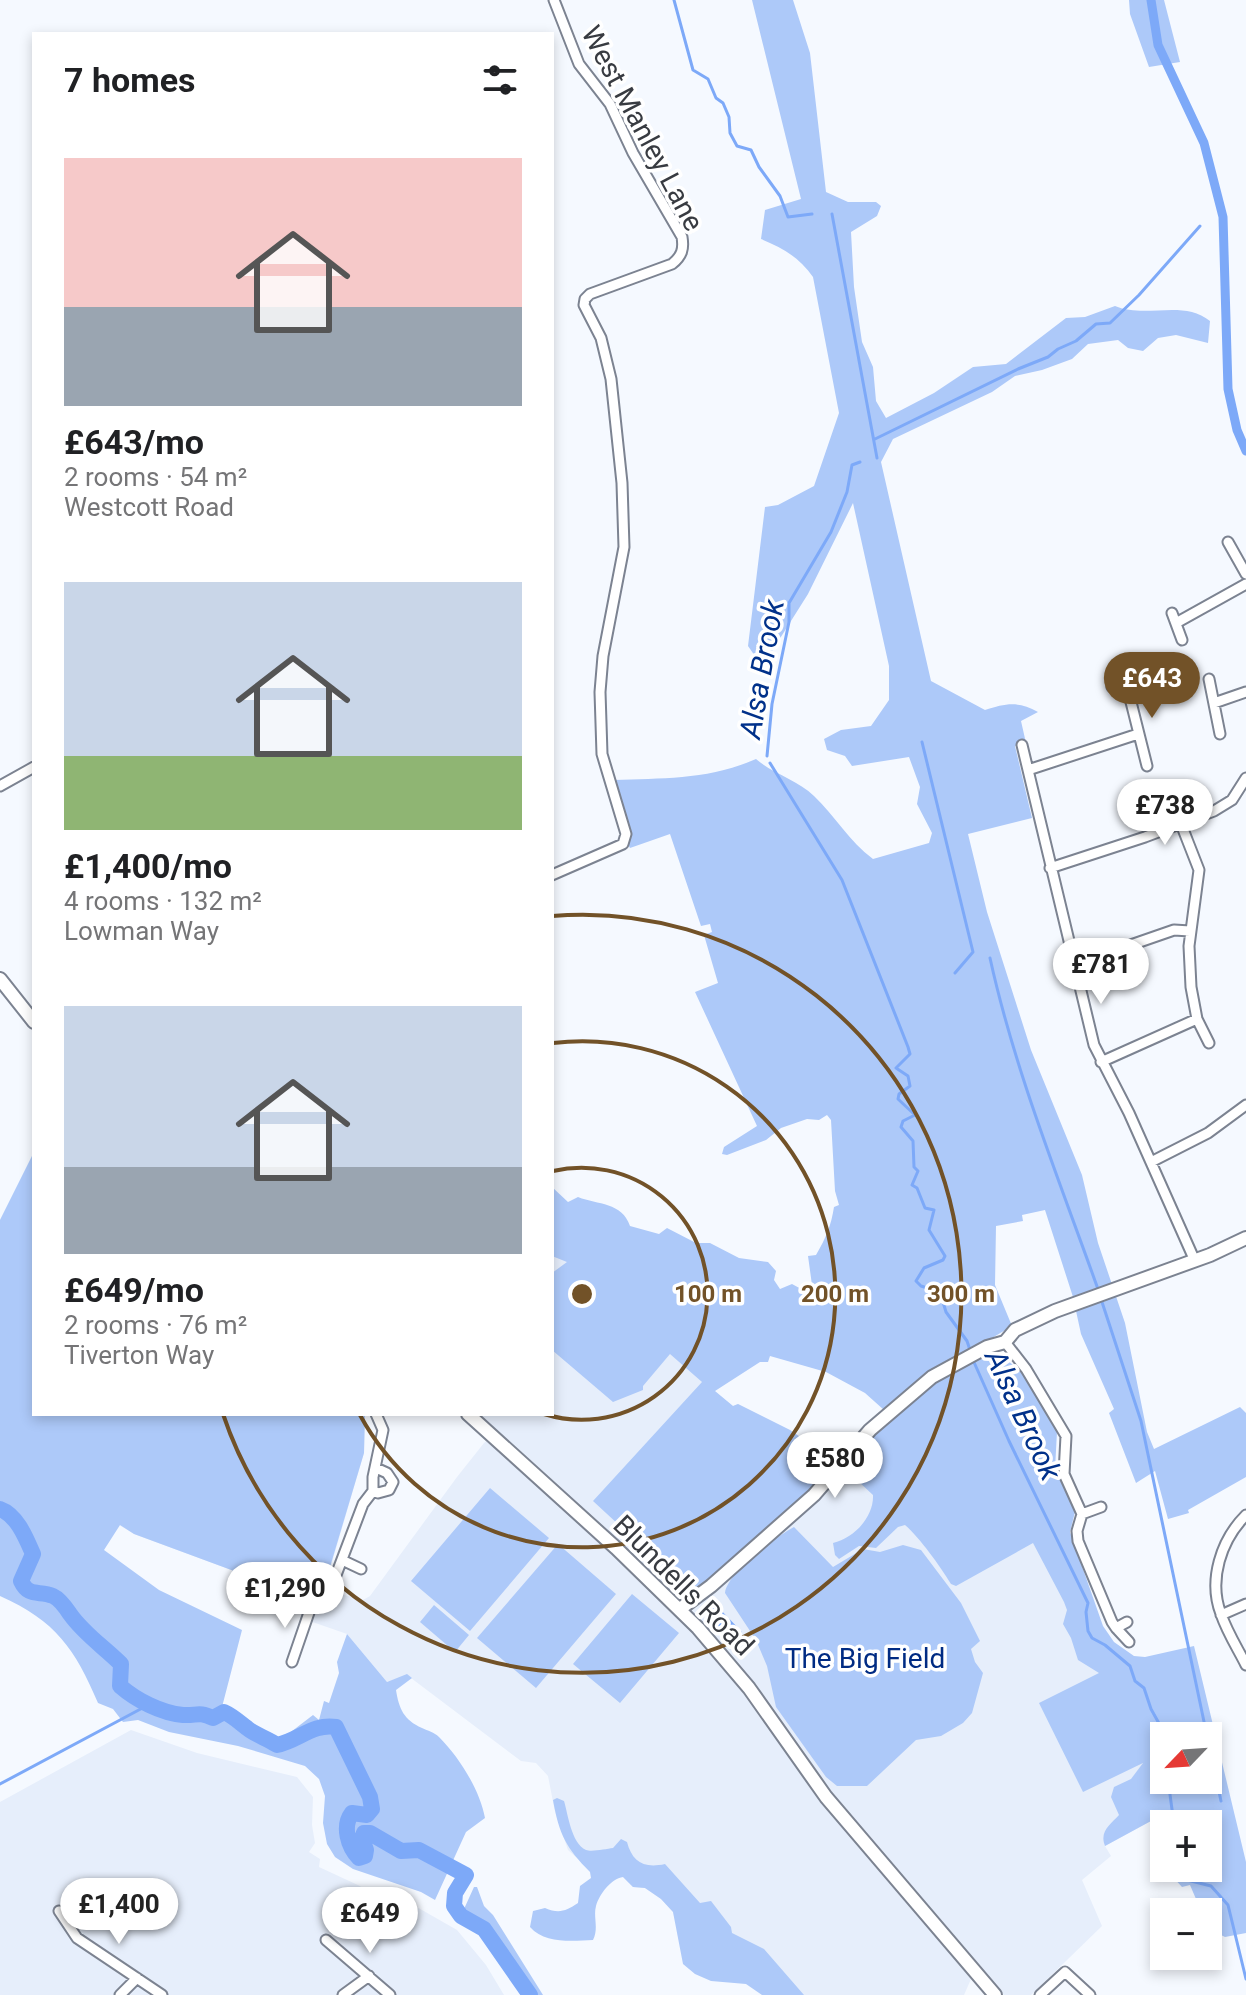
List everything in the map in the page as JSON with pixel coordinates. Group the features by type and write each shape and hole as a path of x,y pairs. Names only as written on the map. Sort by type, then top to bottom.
{"street":[{"name":"West Manley Lane","path":"554,0 579,64 610,104 683,244 680,258 672,264 590,294 585,299 584,305 601,338 611,379 622,483 624,547 603,656 600,692 602,754 626,834 623,844 554,874"},
{"path":"1228,542 1246,574"},
{"path":"1182,640 1174,618 1246,584"},
{"path":"1112,687 1139,677"},
{"path":"1209,679 1220,734"},
{"path":"1126,682 1147,766"},
{"path":"1214,703 1246,692"},
{"path":"1028,770 1138,734"},
{"path":"1022,745 1094,1045 1129,1113 1195,1261"},
{"path":"0,786 32,768"},
{"path":"1050,868 1225,806 1246,778"},
{"path":"1181,824 1199,870 1189,962 1197,1019 1209,1043"},
{"path":"1073,965 1174,930 1190,931"},
{"path":"0,979 32,1019"},
{"path":"1101,1062 1197,1019"},
{"path":"1151,1162 1208,1133 1246,1105"},
{"path":"680,1609 711,1586 814,1495 882,1418 932,1377 971,1355 1005,1342 1015,1330 1085,1299 1195,1261 1246,1238"},
{"path":"1005,1342 1026,1369 1067,1440 1064,1474 1082,1514 1077,1531 1078,1541 1107,1607 1108,1616 1129,1642"},
{"path":"292,1662 314,1598 333,1583 363,1504 373,1491 383,1430 377,1416"},
{"name":"Blundells Road","path":"470,1416 680,1609 735,1669 826,1797 995,1995"},
{"path":"373,1491 389,1490 393,1482 387,1473 376,1468"},
{"path":"1082,1514 1101,1507"},
{"path":"1246,1515 1231,1533 1220,1559 1216,1590 1221,1615 1246,1665"},
{"path":"342,1560 361,1569"},
{"path":"1221,1615 1246,1604"},
{"path":"1116,1628 1127,1622"},
{"path":"59,1911 77,1938 162,1995"},
{"path":"326,1940 390,1995"},
{"path":"1040,1995 1065,1972 1090,1995"},
{"path":"343,1995 369,1976"},
{"path":"120,1995 137,1978"}],"shaded area":[{"path":"32,1156 32,1416 365,1416 364,1453 328,1576 329,1591 363,1600 370,1596 484,1443 498,1432 482,1416 554,1416 554,1190 702,1382 733,1406 738,1404 790,1430 838,1463 1039,1539 1150,1753 1150,1794 1166,1794 1169,1810 1150,1810 1150,1821 1105,1846 1111,1856 1082,1880 1102,1926 1031,1995 1004,1995 982,1970 971,1979 964,1995 768,1995 678,1932 673,1912 661,1899 645,1888 633,1887 623,1877 615,1878 608,1886 568,1850 555,1812 548,1776 536,1763 521,1761 407,1675 387,1682 347,1634 301,1618 303,1607 313,1592 234,1571 134,1534 19,1464 0,1458 0,1220"},
{"path":"716,1605 742,1632 732,1642 706,1615"},
{"path":"131,1730 197,1753 297,1777 313,1797 315,1843 309,1852 320,1859 319,1867 360,1886 371,1897 378,1891 401,1898 457,1930 486,1965 504,1995 0,1995 0,1802"}],"green space":[{"path":"752,0 793,0 810,53 826,192 848,202 876,202 881,206 877,216 851,232 854,287 862,342 873,367 876,401 886,418 934,393 973,367 1006,364 1066,318 1085,317 1115,306 1139,311 1188,311 1210,321 1208,343 1176,335 1158,338 1143,351 1128,348 1118,340 1088,344 1072,359 1015,376 992,392 893,439 881,462 931,681 985,710 1012,704 1038,712 1021,721 1026,743 1015,746 1032,818 968,834 987,912 1031,1050 1082,1175 1098,1243 1125,1323 1147,1432 1154,1449 1240,1407 1246,1413 1246,1477 1188,1510 1189,1513 1168,1519 1155,1471 1136,1483 1109,1413 1114,1409 1081,1334 1073,1297 1045,1210 1022,1215 1023,1221 996,1226 995,1285 1012,1326 925,1373 884,1410 865,1393 826,1372 770,1356 768,1362 760,1362 715,1391 733,1406 738,1404 790,1430 838,1463 824,1481 709,1583 692,1588 686,1587 593,1501 702,1382 670,1354 643,1386 643,1390 613,1402 554,1352 554,1272 567,1262 554,1257 554,1189 568,1202 578,1197 615,1208 630,1226 659,1234 667,1228 696,1243 710,1243 739,1258 768,1262 776,1271 774,1280 780,1289 792,1284 808,1290 812,1285 808,1256 816,1255 828,1232 834,1207 839,1205 835,1191 831,1120 827,1115 819,1120 807,1119 781,1128 766,1140 727,1155 722,1154 724,1147 757,1126 695,992 718,983 704,935 712,932 710,924 701,926 670,834 630,848 627,843 628,824 614,780 703,774 756,759 808,790 873,859 929,843 932,833 917,804 920,787 909,757 852,766 845,756 827,750 824,739 841,730 871,726 889,700 889,666 853,503 808,594 767,659 757,659 748,646 765,507 778,505 814,486 839,413 813,277 790,254 761,239 765,210 801,199"},
{"path":"1129,0 1164,0 1180,62 1149,67 1130,14"},
{"path":"32,1156 32,1416 365,1416 364,1453 330,1567 314,1592 234,1571 134,1534 120,1525 104,1550 159,1590 242,1630 222,1707 265,1733 283,1738 313,1715 319,1720 324,1701 329,1703 339,1673 337,1662 347,1634 387,1682 407,1674 412,1678 396,1690 401,1708 411,1721 437,1735 454,1754 474,1785 485,1818 466,1832 435,1900 421,1892 353,1869 335,1857 327,1844 323,1823 325,1796 319,1779 305,1766 238,1746 169,1732 138,1720 123,1722 113,1709 98,1703 72,1652 50,1627 0,1596 0,1220"},
{"path":"997,1352 1024,1374 1057,1432 1055,1469 1075,1512 1070,1532 1103,1626 1114,1642 1134,1656 1145,1657 1194,1646 1212,1722 1150,1722 1150,1794 1222,1794 1222,1762 1246,1862 1246,1933 1222,1936 1222,1898 1196,1898 1190,1885 1182,1887 1177,1882 1222,1882 1222,1810 1150,1810 1150,1822 1105,1846 1105,1832 1119,1815 1111,1797 1114,1787 1131,1779 1143,1763 1083,1792 1039,1703 1099,1673 1078,1660 1063,1624 1067,1610 1064,1602 1033,1543 956,1586 951,1584 930,1553 905,1525 898,1527 876,1548 859,1546 839,1559 835,1555 833,1543 855,1531 866,1519 873,1495 844,1468 900,1409 934,1382 970,1360"},
{"path":"490,1488 549,1538 470,1631 411,1581"},
{"name":"The Big Field","path":"794,1527 833,1567 863,1549 880,1552 903,1545 921,1550 961,1603 980,1641 971,1649 983,1673 972,1713 963,1723 941,1736 916,1740 867,1786 837,1786 826,1777 776,1707 767,1666 756,1640 725,1593 743,1566"},
{"path":"558,1544 616,1594 536,1688 477,1638"},
{"path":"632,1594 679,1633 620,1703 573,1664"},
{"path":"434,1605 469,1635 455,1652 420,1622"},
{"path":"553,1800 564,1801 574,1835 586,1850 613,1848 621,1839 627,1842 635,1859 640,1862 665,1864 700,1903 711,1901 731,1927 732,1933 764,1949 804,1995 762,1995 746,1984 711,1981 695,1974 683,1964 673,1912 661,1899 645,1888 633,1887 623,1877 610,1884 598,1901 593,1940 559,1940 536,1932 530,1927 533,1911 545,1908 562,1911 574,1906 578,1903 580,1886 591,1878 590,1872 569,1848 561,1831"},
{"path":"474,1887 477,1887 484,1906 493,1915 543,1995 533,1995 491,1933 464,1909"}],"waterway":[{"name":"Alsa Brook","path":"674,0 693,70 708,79 716,98 723,103 729,117 730,133 737,146 751,150 780,196 788,217 812,214"},
{"path":"1151,0 1158,45 1204,143 1223,217 1228,389 1237,430 1246,451"},
{"name":"Alsa Brook","path":"832,214 877,458"},
{"path":"875,439 1048,357 1076,341 1096,324 1110,323 1200,226"},
{"name":"Alsa Brook","path":"767,756 772,704 789,622 789,603 831,532 847,492 852,465 860,462"},
{"path":"922,742 973,952 955,973"},
{"name":"Alsa Brook","path":"770,763 842,880 908,1047 910,1054 896,1068 908,1076 910,1086 899,1094 898,1099 915,1115 903,1121 901,1127 913,1141 914,1167 918,1171 912,1185 917,1188 925,1208 934,1210 929,1230 945,1256 943,1260 924,1268 916,1281 921,1286 940,1292 946,1312 967,1341 971,1353"},
{"path":"990,958 1025,1085 1099,1292"},
{"path":"1101,1299 1141,1421 1204,1722"},
{"name":"Alsa Brook","path":"973,1360 1088,1603 1088,1631 1092,1638 1130,1666 1135,1681 1144,1688 1158,1722"},
{"path":"0,1509 16,1522 33,1554 21,1581 24,1586 31,1592 48,1594 60,1601 81,1628 121,1664 120,1686 134,1696 175,1714 201,1714 213,1718 224,1712 277,1745 313,1730 336,1727 370,1797 372,1809 367,1815 352,1813 349,1818 349,1842 355,1853 359,1858 365,1856 362,1838 364,1833 370,1833 401,1851 419,1850 466,1875 455,1893 454,1906 461,1916 484,1929 530,1995"},
{"path":"0,1784 150,1704"},
{"name":"Alsa Brook","path":"1170,1794 1172,1810"},
{"path":"1219,1794 1221,1801"},
{"name":"Alsa Brook","path":"1195,1882 1211,1886 1228,1905 1246,1979"}]}
